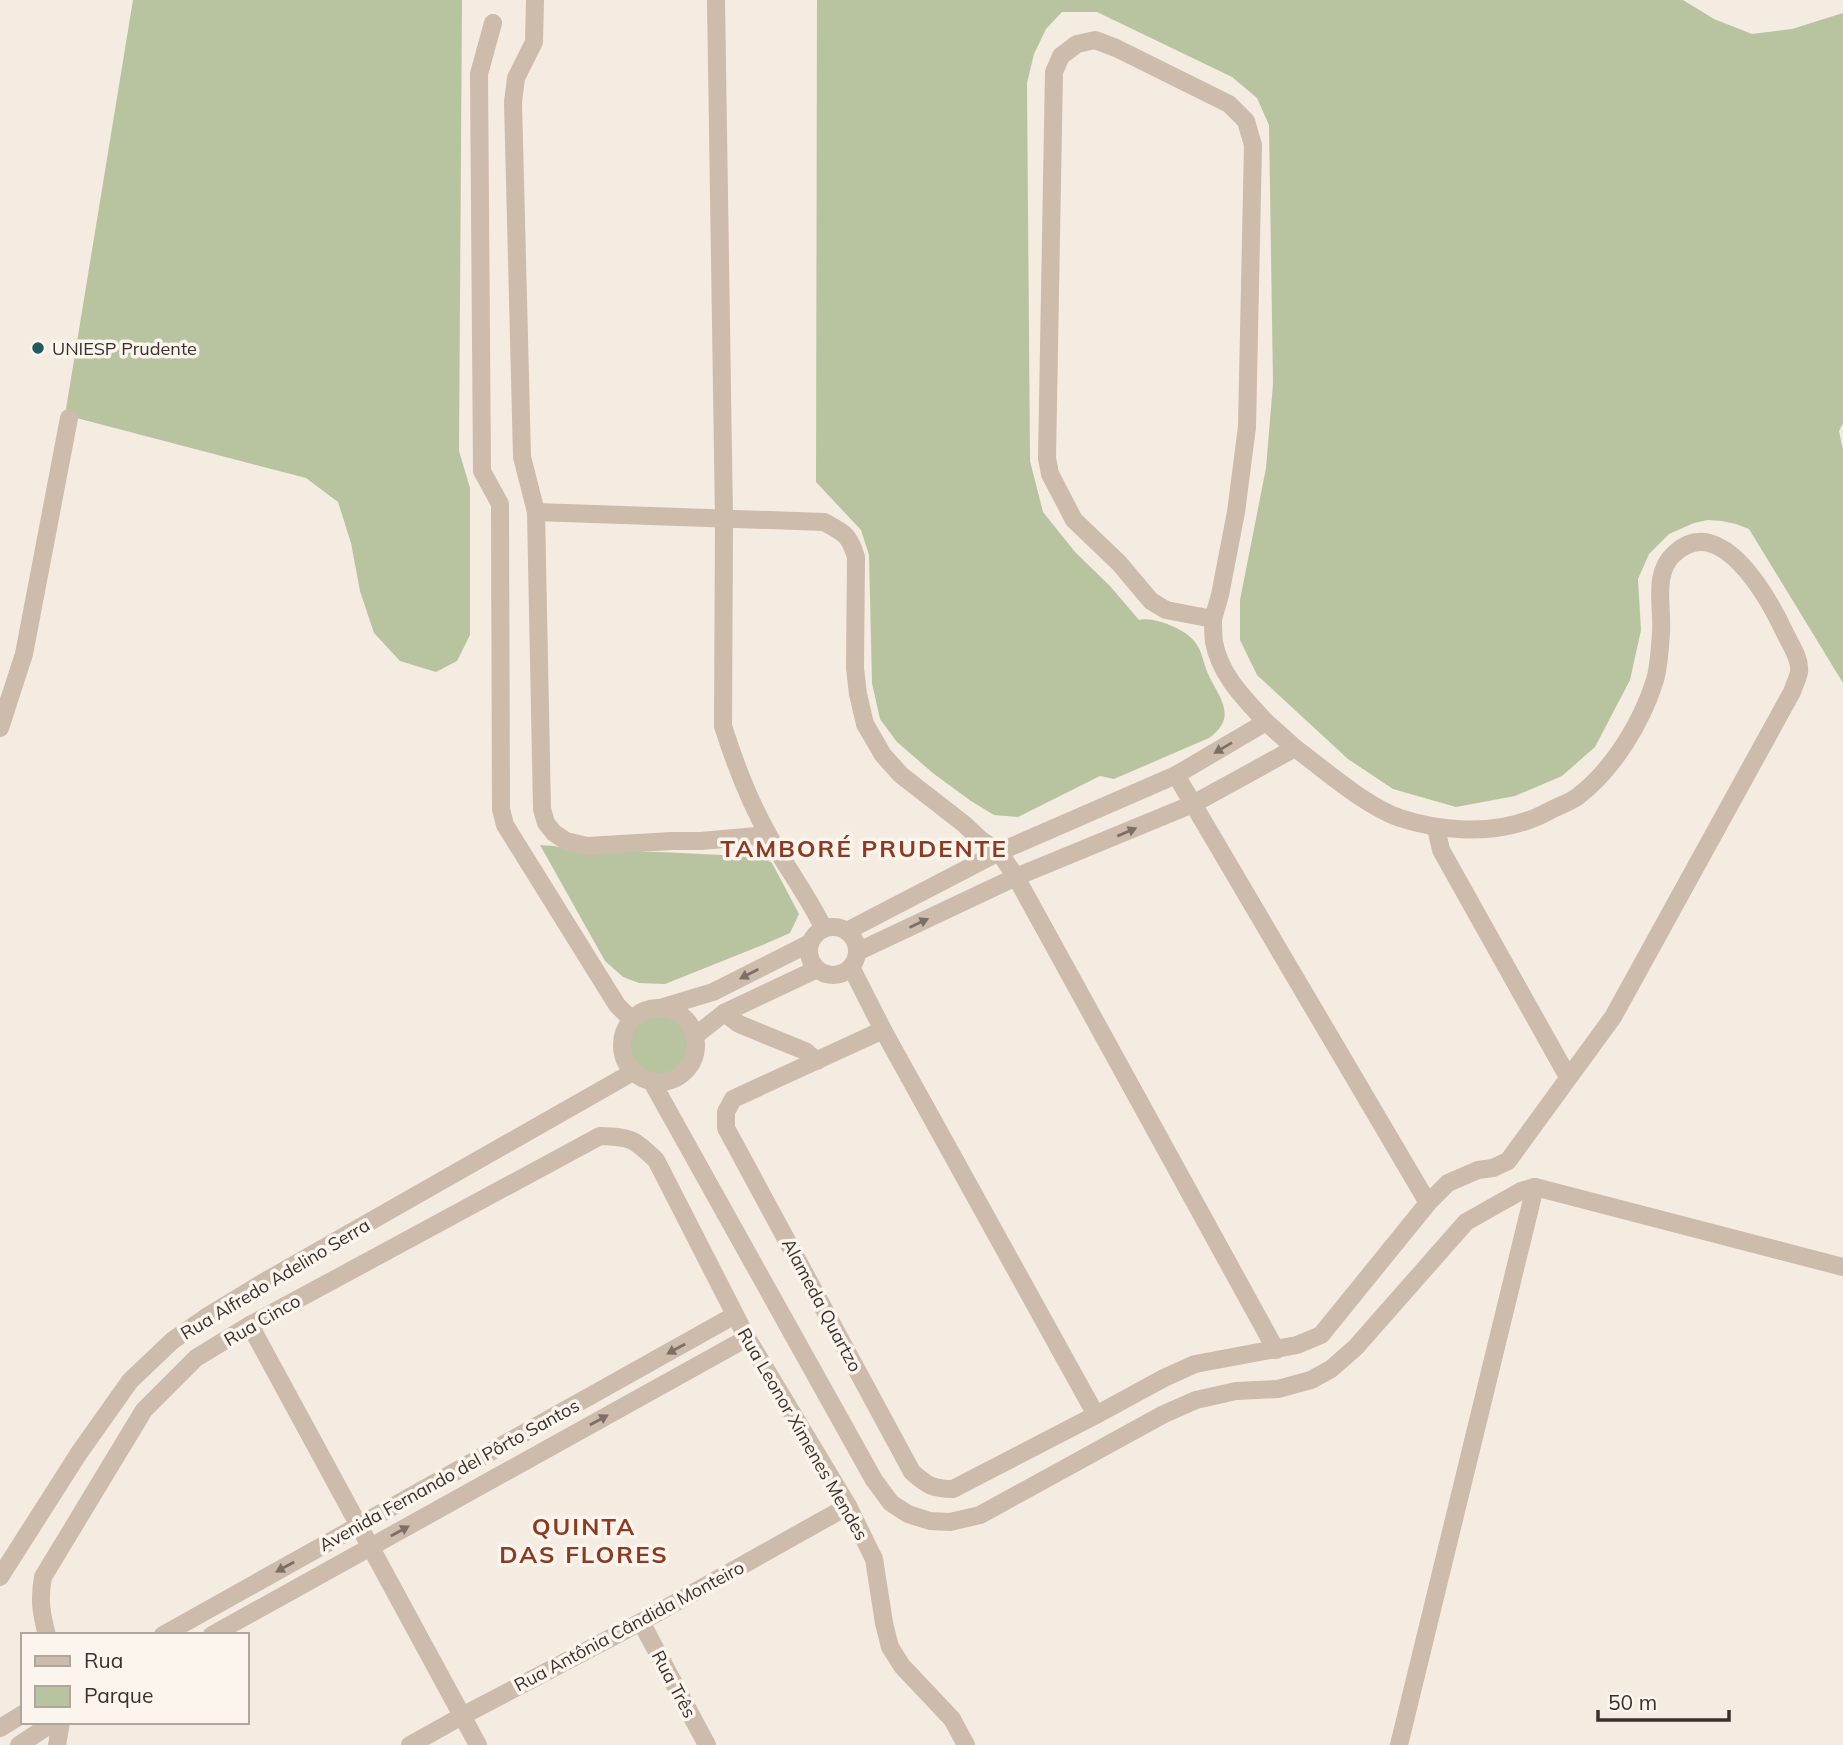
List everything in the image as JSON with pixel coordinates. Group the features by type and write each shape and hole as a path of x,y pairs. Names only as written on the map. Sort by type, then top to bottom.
{"street":[{"path":"535,0 534,42 516,78 513,102 522,457 536,512 542,809 546,823 554,833 566,841 587,846 768,835"},
{"path":"716,0 723,726 751,800 768,835 824,929"},
{"path":"493,23 479,74 482,471 500,505 500,809 505,825 617,1005 632,1020"},
{"path":"663,1007 684,1016 691,1025 696,1048 687,1070 677,1078 652,1082 634,1072 626,1063 622,1052 625,1029 641,1013 713,992 810,943 818,932 824,929 832,927 847,931 853,937 854,959 883,1030 1096,1415 1195,1364 1276,1350 1321,1335 1428,1203 1448,1183 1508,1161 1613,1017 1791,692 1799,672 1798,660 1772,606 1741,562 1707,541 1686,544 1673,555 1662,573 1661,632 1655,679 1636,726 1613,763 1576,797 1529,821 1484,830 1436,828 1397,817 1369,802 1295,748 1266,722 1235,688 1221,663 1214,643 1213,619 1236,512 1247,427 1253,145 1246,121 1229,104 1095,40 1077,44 1061,56 1054,72 1047,458 1050,474 1074,520 1119,563 1151,601 1166,610 1213,619"},
{"path":"0,728 23,654 69,418"},
{"path":"536,512 824,522 851,540 856,556 855,667 865,724 883,755 901,775 999,852 1016,877 1276,1350"},
{"path":"847,931 999,852 1176,775 1266,722"},
{"path":"810,943 810,957 817,969 825,974 844,973 854,959 1016,877 1193,804 1295,748"},
{"path":"1176,775 1428,1203"},
{"path":"1436,828 1441,850 1568,1077"},
{"path":"695,1036 724,1013 817,969"},
{"path":"724,1013 739,1024 806,1051 817,1060"},
{"name":"Alameda Quartzo","path":"883,1030 733,1099 726,1112 726,1128 912,1472 926,1485 937,1489 953,1489 1096,1415"},
{"name":"Rua Alfredo Adelino Serra","path":"0,1577 79,1453 130,1381 172,1341 269,1279 634,1072"},
{"path":"652,1082 874,1480 891,1503 908,1514 930,1521 950,1522 980,1516 1164,1414 1196,1400 1236,1391 1278,1389 1311,1380 1331,1369 1356,1347 1466,1222 1535,1186 1843,1267"},
{"name":"Rua Cinco","path":"47,1633 40,1598 43,1577 144,1410 196,1358 250,1325 600,1136 618,1136"},
{"name":"Rua Leonor Ximenes Mendes","path":"618,1136 636,1141 656,1160 747,1338 848,1506 874,1559 890,1647 902,1666 952,1719 966,1745"},
{"path":"1399,1745 1535,1186"},
{"name":"Avenida Fernando del Pôrto Santos","path":"167,1633 735,1315"},
{"path":"250,1325 478,1745"},
{"name":"Avenida Fernando del Pôrto Santos","path":"216,1633 747,1338"},
{"name":"Rua Antônia Cândida Monteiro","path":"410,1745 641,1622 848,1506"},
{"name":"Rua Três","path":"641,1622 707,1745"},
{"path":"0,1728 21,1715"},
{"path":"19,1745 51,1724"},
{"path":"57,1745 61,1724"}],"green space":[{"path":"133,0 462,0 459,451 470,488 470,635 457,661 436,672 400,661 374,633 360,591 351,543 338,502 306,478 65,415"},
{"path":"817,0 1683,0 1714,19 1752,34 1792,29 1843,13 1843,423 1839,431 1843,450 1843,683 1749,529 1708,520 1669,534 1649,554 1638,579 1641,630 1630,680 1595,747 1562,776 1515,796 1456,807 1393,789 1348,759 1257,675 1240,640 1240,600 1266,468 1273,384 1269,125 1257,98 1232,77 1097,12 1062,12 1046,29 1034,54 1027,83 1030,461 1043,512 1075,552 1110,586 1139,620 1162,622 1193,639 1221,700 1225,715 1223,723 1209,738 1114,779 1100,776 1018,817 994,815 971,801 897,742 880,719 872,683 869,555 861,530 816,482"},
{"path":"540,845 575,851 763,857 772,863 799,914 790,933 760,946 665,984 639,983 623,977 605,961"},
{"path":"653,1016 665,1016 680,1024 688,1039 688,1051 680,1066 665,1074 653,1074 638,1066 630,1051 630,1039 638,1024"}],"place":[{"name":"UNIESP Prudente","path":"38,348"}],"district":[{"name":"TAMBORÉ PRUDENTE","path":"864,848"},
{"name":"QUINTA DAS FLORES","path":"584,1540"}]}
